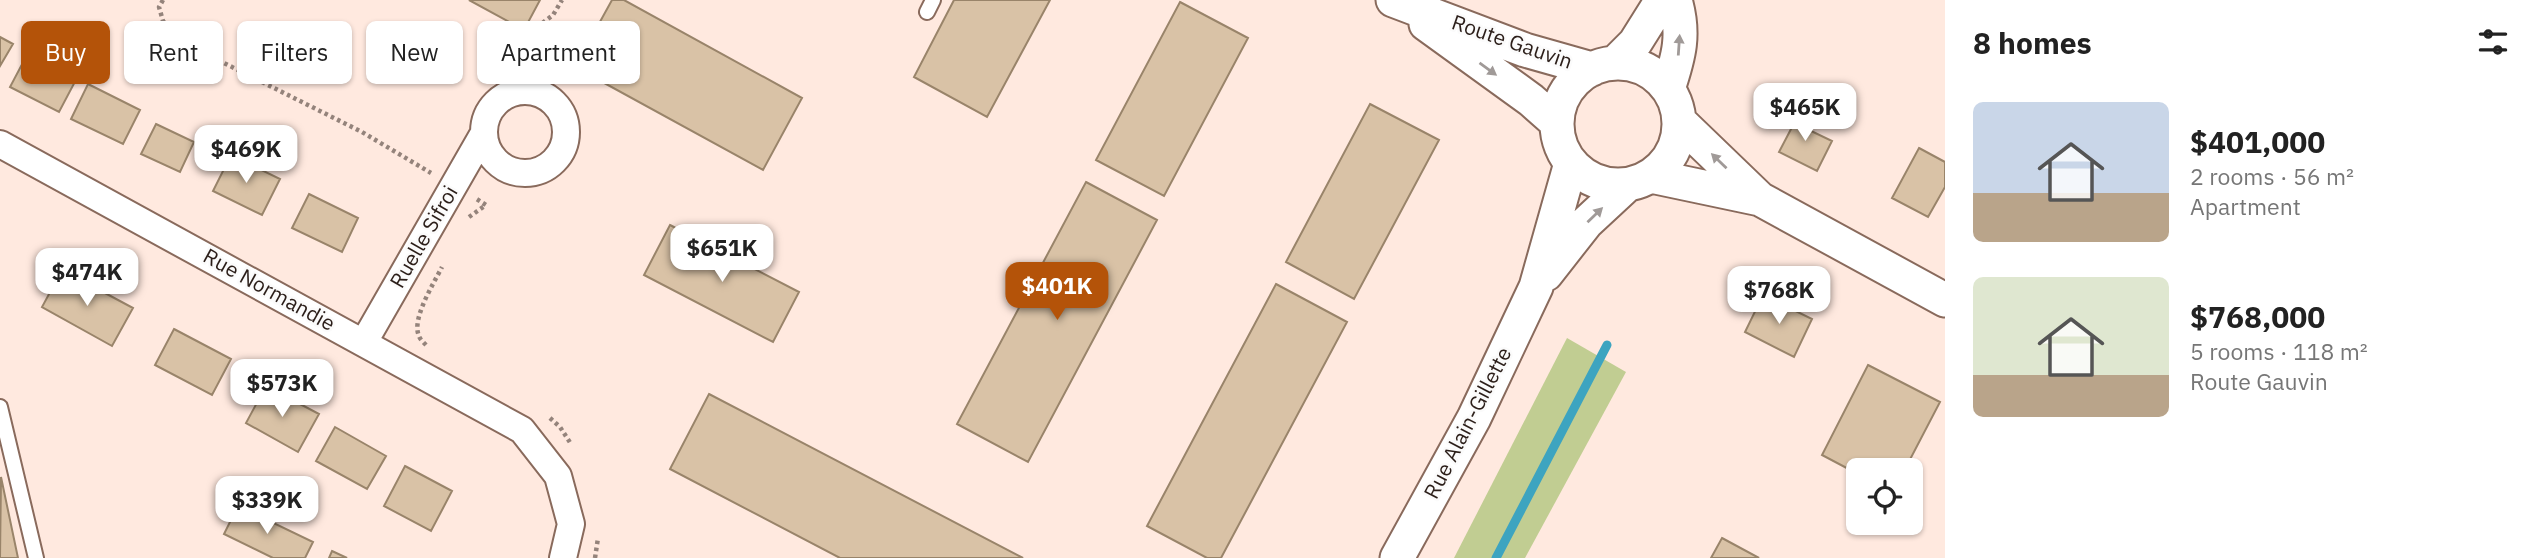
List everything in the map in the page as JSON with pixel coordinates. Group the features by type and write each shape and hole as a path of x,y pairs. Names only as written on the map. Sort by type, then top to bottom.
{"street":[{"name":"Route Gauvin","path":"1393,0 1525,50 1604,66"},
{"name":"Route Gauvin","path":"1393,0 1531,100 1558,123"},
{"path":"1662,0 1635,43 1604,66 1578,79 1567,91 1560,106 1558,123 1561,144 1571,163 1586,176 1606,184 1639,181 1760,199"},
{"path":"1668,89 1679,55 1681,20 1675,0"},
{"path":"1604,66 1636,66 1654,75 1668,89 1676,104 1678,137 1672,153 1663,166 1639,181"},
{"path":"1679,121 1760,199 1945,300"},
{"name":"Ruelle Sifroi","path":"364,342 484,132"},
{"name":"Rue Normandie","path":"0,144 522,430 558,476 571,524 563,558"},
{"name":"Rue Alain-Gillette","path":"1397,558 1474,418 1536,286 1571,163"},
{"name":"Rue Alain-Gillette","path":"1536,286 1586,223 1639,181"}],"lane":[{"path":"0,407 36,558"}],"path":[{"path":"163,0 159,7 163,21 174,34 202,52 362,132 427,170"},
{"path":"545,21 553,15 562,0"},
{"path":"467,219 486,205"},
{"path":"426,346 418,335 417,324 443,264"},
{"path":"542,411 560,427 575,451"},
{"path":"595,558 598,535"}],"green space":[{"path":"1567,338 1626,372 1525,558 1454,558"}],"building":[{"path":"469,0 540,0 529,21 508,21"},
{"path":"612,0 624,0 802,98 763,170 606,84 640,84 640,21 600,21"},
{"path":"954,0 1050,0 987,117 914,77"},
{"path":"1180,2 1248,38 1164,196 1096,160"},
{"path":"0,37 13,44 0,66"},
{"path":"21,66 21,84 74,84 59,112 10,87"},
{"path":"88,84 140,110 123,144 71,119"},
{"path":"1370,104 1439,140 1354,299 1286,262"},
{"path":"1801,110 1815,118 1809,130 1832,141 1817,171 1779,152"},
{"path":"156,124 194,142 180,172 141,154"},
{"path":"1919,148 1945,162 1945,187 1928,217 1892,198"},
{"path":"231,155 280,179 262,215 213,191"},
{"path":"1086,182 1157,220 1028,462 957,424"},
{"path":"309,194 358,218 342,252 292,228"},
{"path":"670,225 799,292 773,342 644,275"},
{"path":"62,270 133,308 112,346 42,307"},
{"path":"1276,284 1347,322 1221,558 1207,558 1147,526"},
{"path":"1763,295 1812,319 1794,357 1745,332"},
{"path":"174,329 231,359 212,395 155,365"},
{"path":"1868,365 1940,402 1911,458 1846,458 1846,468 1822,455"},
{"path":"266,386 319,414 298,452 246,423"},
{"path":"709,394 1023,558 840,558 670,469"},
{"path":"335,427 386,456 367,489 316,461"},
{"path":"405,466 452,491 431,531 384,506"},
{"path":"1,477 18,558 0,558"},
{"path":"238,506 313,542 305,558 273,558 224,534"},
{"path":"1722,538 1759,558 1711,558"},
{"path":"332,551 347,558 329,558"}],"waterway":[{"path":"1496,558 1607,345"}]}
